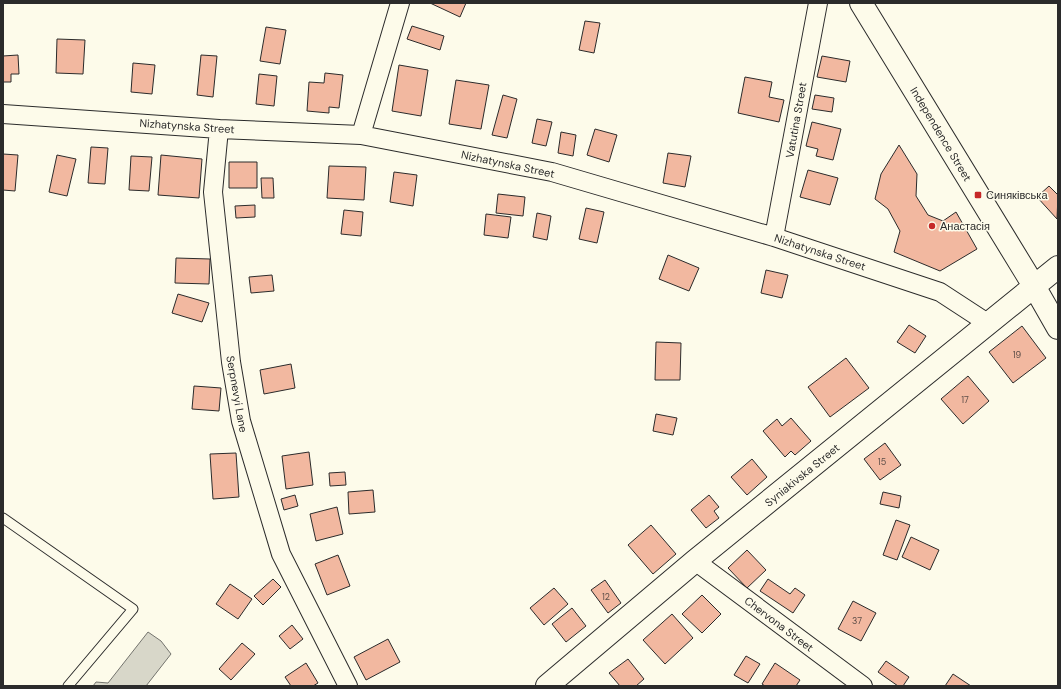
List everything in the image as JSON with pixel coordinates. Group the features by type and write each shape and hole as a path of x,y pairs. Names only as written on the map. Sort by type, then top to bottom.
{"street":[{"path":"361,135 400,3"},
{"name":"Vatutina Street","path":"774,236 818,3"},
{"name":"Independence Street","path":"861,3 1034,286 1058,328"},
{"name":"Nizhatynska Street","path":"3,114 219,129 361,135 552,172 774,236 940,292 989,324"},
{"name":"Serpnevyi Lane","path":"219,129 213,192 230,362 240,421 281,554 348,686"},
{"name":"Syniakivska Street","path":"547,686 695,561 1058,267"},
{"name":"Chervona Street","path":"695,561 863,686"}],"lane":[{"path":"3,518 133,609 68,686"}],"shaded area":[{"path":"148,632 161,641 171,654 146,686 93,686 96,682 108,683"}],"building":[{"path":"430,3 466,3 460,17"},
{"path":"585,21 600,23 594,53 579,50"},
{"path":"412,26 444,36 440,50 407,39"},
{"path":"266,27 286,30 280,64 260,61"},
{"path":"57,39 85,40 83,74 56,73"},
{"path":"18,55 19,74 11,74 11,82 3,82 3,56"},
{"path":"201,55 217,56 213,97 197,95"},
{"path":"822,56 850,61 846,82 817,77"},
{"path":"133,63 155,65 152,94 131,92"},
{"path":"399,65 428,70 421,116 392,111"},
{"path":"325,73 343,75 339,108 329,107 329,113 307,111 309,82 324,83"},
{"path":"259,74 277,76 274,106 256,104"},
{"path":"745,77 772,82 769,97 784,100 779,122 738,113"},
{"path":"456,80 489,85 481,129 449,124"},
{"path":"503,95 517,99 507,138 492,135"},
{"path":"815,95 834,98 832,112 812,109"},
{"path":"537,119 552,122 546,146 532,143"},
{"path":"812,122 841,129 833,160 816,156 818,149 806,146"},
{"path":"595,129 617,135 609,162 587,155"},
{"path":"561,132 576,135 573,156 558,153"},
{"path":"899,145 917,174 916,196 928,215 943,221 956,212 977,249 940,271 894,252 900,231 888,209 875,199 881,174"},
{"path":"91,147 108,148 105,184 88,183"},
{"path":"668,153 691,156 685,187 663,183"},
{"path":"3,154 18,155 15,191 3,190"},
{"path":"57,155 76,159 67,196 49,192"},
{"path":"161,155 202,159 199,198 158,195"},
{"path":"131,156 152,157 149,191 129,190"},
{"path":"229,162 257,162 257,188 229,188"},
{"path":"329,166 366,167 364,200 327,198"},
{"path":"808,170 838,178 830,205 800,197"},
{"path":"394,172 417,175 413,206 390,202"},
{"path":"261,178 273,178 274,198 262,198"},
{"path":"1049,186 1058,195 1057,219 1037,197"},
{"path":"498,194 525,197 523,216 496,213"},
{"path":"255,205 255,217 236,218 235,206"},
{"path":"586,208 604,212 597,243 579,239"},
{"path":"344,210 363,212 361,236 341,234"},
{"path":"537,213 551,216 547,240 533,237"},
{"path":"486,214 511,217 508,238 484,235"},
{"path":"668,255 699,268 689,291 659,279"},
{"path":"176,258 210,259 209,284 175,283"},
{"path":"766,270 788,275 782,298 761,293"},
{"path":"272,275 274,291 251,293 249,277"},
{"path":"178,294 209,303 202,322 172,313"},
{"path":"909,325 926,336 915,353 897,342"},
{"path":"1022,326 1046,358 1013,383 989,352"},
{"path":"656,342 681,343 680,380 655,380"},
{"path":"846,358 869,388 830,417 808,387"},
{"path":"291,364 295,388 264,394 260,370"},
{"path":"968,376 989,401 963,424 941,399"},
{"path":"194,386 221,388 219,411 192,409"},
{"path":"656,414 677,418 673,435 653,431"},
{"path":"791,418 811,441 795,455 791,451 785,457 763,431 777,419 782,426"},
{"path":"885,443 901,465 880,480 864,459"},
{"path":"309,452 313,485 286,489 282,456"},
{"path":"236,453 239,497 213,499 210,454"},
{"path":"752,459 767,477 747,495 731,477"},
{"path":"345,472 346,485 330,486 329,473"},
{"path":"373,490 375,512 349,514 348,492"},
{"path":"883,492 901,496 899,508 880,504"},
{"path":"295,495 298,506 284,510 281,499"},
{"path":"709,495 719,507 714,511 719,518 706,528 691,510"},
{"path":"337,507 343,534 316,541 310,514"},
{"path":"896,520 910,525 897,560 883,555"},
{"path":"651,525 676,554 653,574 628,545"},
{"path":"911,537 939,550 930,570 902,557"},
{"path":"747,550 766,570 747,588 728,568"},
{"path":"338,555 350,586 327,595 315,564"},
{"path":"273,579 281,587 263,605 254,596"},
{"path":"768,579 790,594 795,588 805,595 793,613 760,591"},
{"path":"605,580 621,603 608,613 591,590"},
{"path":"230,584 252,599 238,619 216,604"},
{"path":"554,588 568,604 544,625 530,608"},
{"path":"702,595 721,614 702,633 682,614"},
{"path":"853,601 876,613 861,641 838,629"},
{"path":"572,608 586,626 566,642 552,624"},
{"path":"672,614 693,638 665,664 643,640"},
{"path":"292,625 303,639 290,649 279,636"},
{"path":"388,639 400,662 366,680 354,657"},
{"path":"242,643 255,654 231,680 219,669"},
{"path":"746,656 760,664 748,683 734,675"},
{"path":"628,659 644,679 636,686 620,686 609,673"},
{"path":"886,661 909,677 903,686 898,686 878,672"},
{"path":"306,663 318,683 313,686 291,686 285,677"},
{"path":"775,663 800,680 796,686 765,686 762,684"},
{"path":"953,674 971,686 945,686"}],"place":[{"name":"Синяківська","path":"978,195"},
{"name":"Анастасія","path":"932,226"}]}
